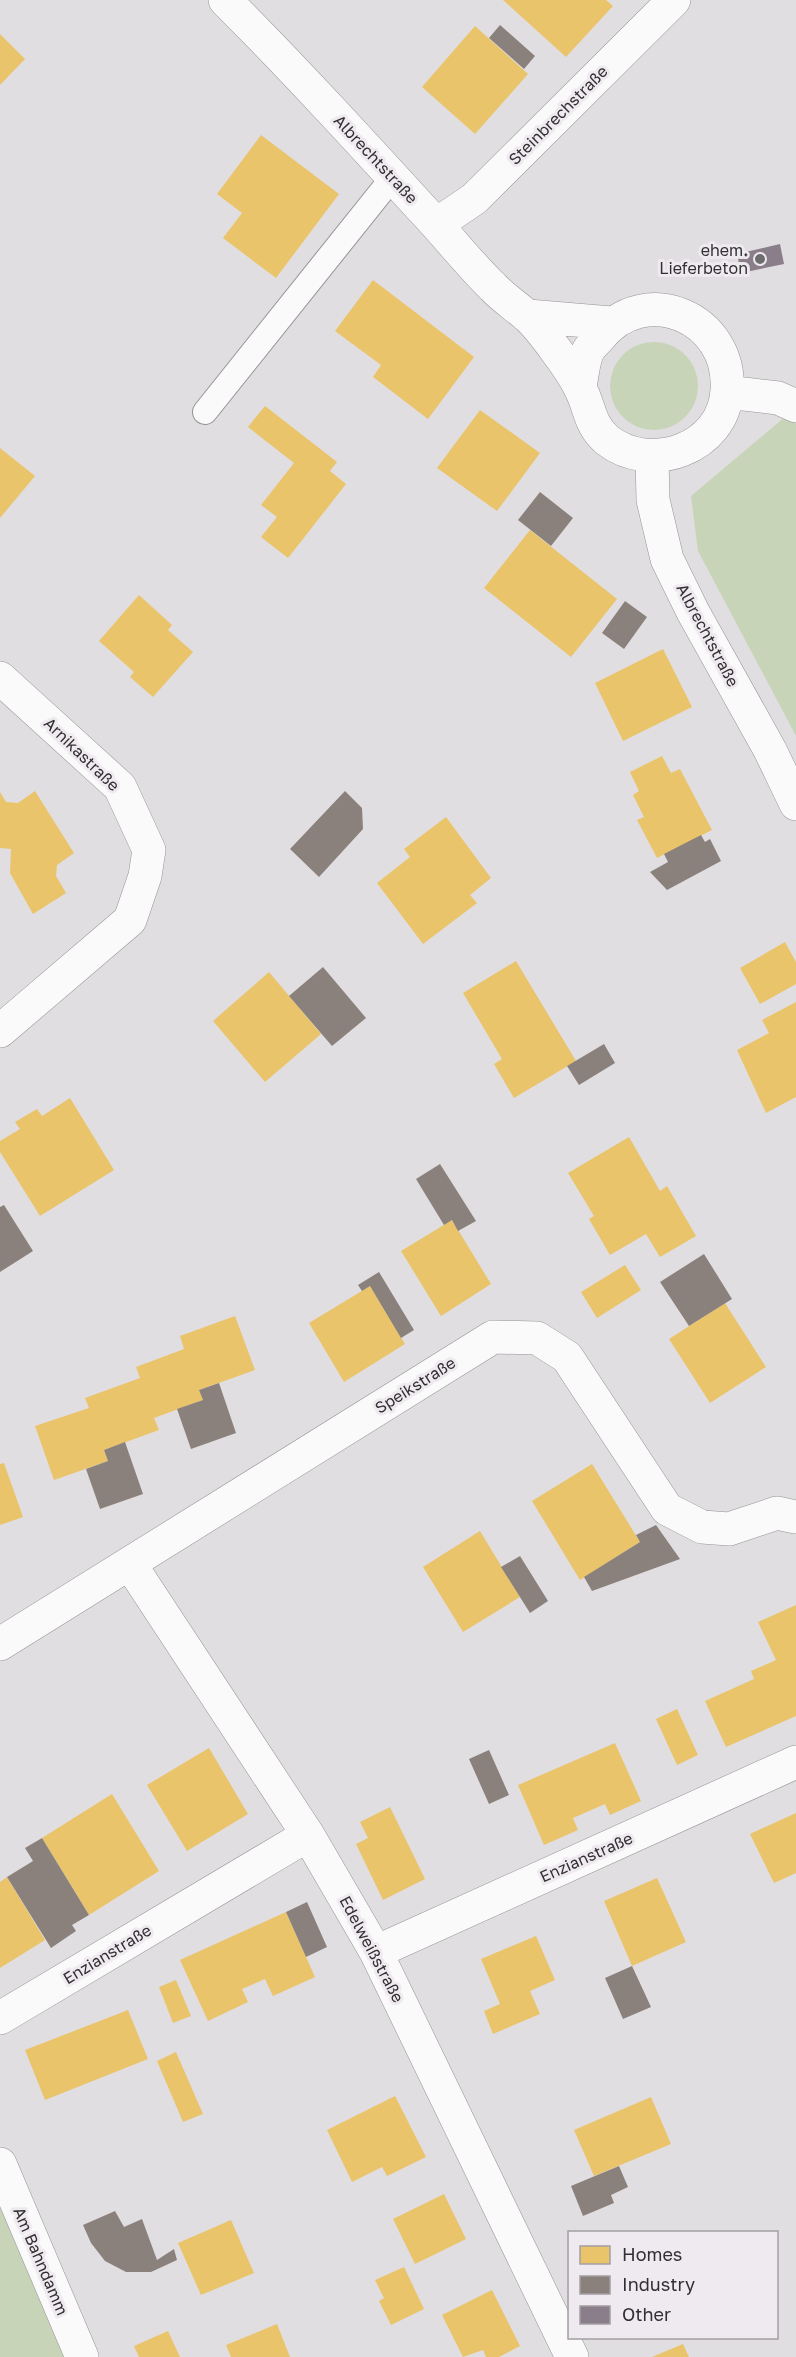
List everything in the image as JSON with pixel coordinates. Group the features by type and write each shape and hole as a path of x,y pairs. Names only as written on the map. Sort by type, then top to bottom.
{"street":[{"name":"Albrechtstraße","path":"225,0 290,65 494,289 528,316 580,387 590,420 606,439 627,451 652,457 679,453 702,439 717,422 727,392 725,362 712,335 690,318 663,309 636,311 611,323 587,352 580,387"},
{"name":"Steinbrechstraße","path":"437,224 474,199 674,0"},
{"name":"Albrechtstraße","path":"528,316 611,323"},
{"path":"727,392 777,399 796,406"},
{"name":"Albrechtstraße","path":"652,457 653,500 668,559 693,612 770,750 796,804"},
{"name":"Arnikastraße","path":"0,678 120,787 149,850 145,876 130,920 0,1031"},
{"name":"Speikstraße","path":"0,1644 493,1336 537,1338 567,1357 668,1509 702,1527 729,1529 777,1513 796,1517"},
{"name":"Edelweißstraße","path":"130,1564 308,1835 376,1952 572,2357"},
{"name":"Enzianstraße","path":"376,1952 796,1762"},
{"name":"Enzianstraße","path":"0,2018 308,1835"},
{"name":"Am Bahndamm","path":"0,2164 82,2357"}],"lane":[{"path":"205,412 393,177"}],"green space":[{"path":"654,342 671,346 685,355 694,369 698,386 694,403 685,417 671,426 654,430 637,426 623,417 614,403 610,386 614,369 623,355 637,346"},
{"path":"786,416 796,423 796,736 698,551 691,496"},
{"path":"0,2199 68,2357 0,2357"}],"building: Homes":[{"path":"503,0 606,0 613,6 566,57"},
{"path":"475,26 528,74 475,134 422,87"},
{"path":"0,34 25,59 0,85"},
{"path":"261,135 339,194 276,278 223,238 242,213 217,194"},
{"path":"373,280 474,357 428,419 373,377 381,365 335,331"},
{"path":"265,406 337,462 330,471 346,484 288,558 261,537 277,517 261,505 294,463 248,427"},
{"path":"480,410 540,453 497,511 437,468"},
{"path":"0,448 35,476 0,518"},
{"path":"530,530 617,599 571,657 484,588"},
{"path":"139,595 172,625 168,630 193,652 153,697 130,677 134,672 99,641"},
{"path":"663,649 692,707 623,741 595,683"},
{"path":"662,756 671,773 680,769 712,830 657,858 637,820 644,817 633,795 639,791 630,772"},
{"path":"35,791 74,853 57,865 56,876 66,893 33,914 10,873 11,849 0,848 0,792 6,802 18,803"},
{"path":"446,817 491,878 470,895 477,903 423,944 377,883 410,857 404,849"},
{"path":"785,942 796,962 796,984 760,1004 740,968"},
{"path":"516,961 576,1061 514,1098 494,1064 502,1059 463,993"},
{"path":"269,972 321,1034 265,1082 213,1021"},
{"path":"796,1002 796,1097 766,1113 737,1050 769,1033 762,1020"},
{"path":"70,1098 114,1170 40,1216 0,1152 0,1141 20,1129 15,1122 37,1109 42,1116"},
{"path":"629,1137 660,1191 667,1186 696,1236 660,1257 646,1234 610,1255 589,1219 594,1216 568,1173"},
{"path":"452,1220 491,1284 441,1316 401,1251"},
{"path":"625,1265 641,1290 597,1318 581,1292"},
{"path":"370,1286 405,1344 344,1382 309,1323"},
{"path":"725,1303 766,1367 710,1403 669,1339"},
{"path":"235,1316 255,1370 199,1390 203,1400 154,1418 159,1430 104,1450 108,1461 54,1480 35,1426 89,1408 85,1398 140,1378 136,1367 184,1349 180,1336"},
{"path":"4,1463 23,1517 0,1525 0,1464"},
{"path":"592,1464 640,1542 580,1580 532,1501"},
{"path":"480,1531 520,1597 463,1632 423,1567"},
{"path":"796,1605 796,1716 726,1747 705,1701 754,1679 751,1671 776,1660 758,1622"},
{"path":"677,1709 698,1755 677,1765 656,1719"},
{"path":"615,1743 641,1801 610,1815 605,1804 573,1818 578,1830 544,1845 518,1785"},
{"path":"209,1748 248,1814 187,1851 147,1785"},
{"path":"112,1794 159,1871 89,1915 42,1838"},
{"path":"390,1807 425,1879 383,1900 356,1844 368,1838 360,1822"},
{"path":"796,1813 796,1873 774,1883 750,1834"},
{"path":"7,1877 45,1940 0,1968 0,1882"},
{"path":"657,1878 686,1942 632,1966 604,1901"},
{"path":"286,1912 315,1977 273,1996 265,1979 242,1989 248,2002 208,2021 180,1960"},
{"path":"536,1936 555,1980 530,1991 540,2014 493,2034 484,2011 500,2004 481,1959"},
{"path":"176,1980 191,2016 173,2023 159,1987"},
{"path":"128,2010 148,2059 45,2100 25,2050"},
{"path":"176,2052 203,2114 183,2122 157,2061"},
{"path":"395,2096 426,2157 387,2176 382,2167 352,2182 327,2130"},
{"path":"651,2097 671,2144 594,2176 574,2130"},
{"path":"444,2194 466,2239 415,2264 393,2219"},
{"path":"231,2220 254,2273 201,2295 178,2243"},
{"path":"404,2267 424,2309 391,2325 379,2301 384,2298 375,2280"},
{"path":"492,2290 520,2346 499,2357 486,2357 483,2350 463,2357 442,2315"},
{"path":"277,2324 290,2357 231,2357 226,2345"},
{"path":"168,2331 180,2357 139,2357 134,2346"},
{"path":"683,2344 689,2357 652,2357"}],"building: Industry":[{"path":"500,25 535,56 524,69 489,38"},
{"path":"540,492 573,518 551,546 518,520"},
{"path":"625,601 647,617 624,649 602,633"},
{"path":"345,791 362,808 363,829 319,877 290,849"},
{"path":"701,835 705,842 710,839 721,861 667,890 650,872 668,862 664,854"},
{"path":"323,967 366,1018 332,1046 289,996"},
{"path":"604,1044 615,1063 579,1085 567,1066"},
{"path":"440,1164 476,1221 458,1231 452,1220 444,1225 416,1179"},
{"path":"4,1205 33,1251 0,1272 0,1207"},
{"path":"704,1254 732,1299 689,1326 660,1282"},
{"path":"379,1272 414,1330 401,1338 370,1286 362,1291 358,1285"},
{"path":"219,1383 236,1433 191,1449 177,1409 203,1400 199,1390"},
{"path":"125,1442 143,1494 100,1509 86,1469 108,1461 104,1450"},
{"path":"656,1525 680,1559 592,1591 584,1577 640,1542 636,1535"},
{"path":"520,1556 548,1601 530,1613 501,1567"},
{"path":"489,1750 509,1795 489,1804 469,1759"},
{"path":"42,1838 89,1915 72,1925 76,1931 51,1948 7,1877 33,1861 25,1848"},
{"path":"307,1902 327,1947 306,1957 286,1912"},
{"path":"632,1966 651,2007 623,2019 605,1978"},
{"path":"619,2166 628,2187 611,2195 614,2203 583,2216 571,2186"},
{"path":"115,2211 124,2227 142,2219 157,2260 174,2249 177,2260 151,2272 126,2272 105,2261 91,2243 83,2225"}],"building: Other":[{"name":"ehem. Lieferbeton","path":"780,244 784,264 741,273 737,254"}],"place":[{"name":"ehem. Lieferbeton","path":"760,259"}]}
